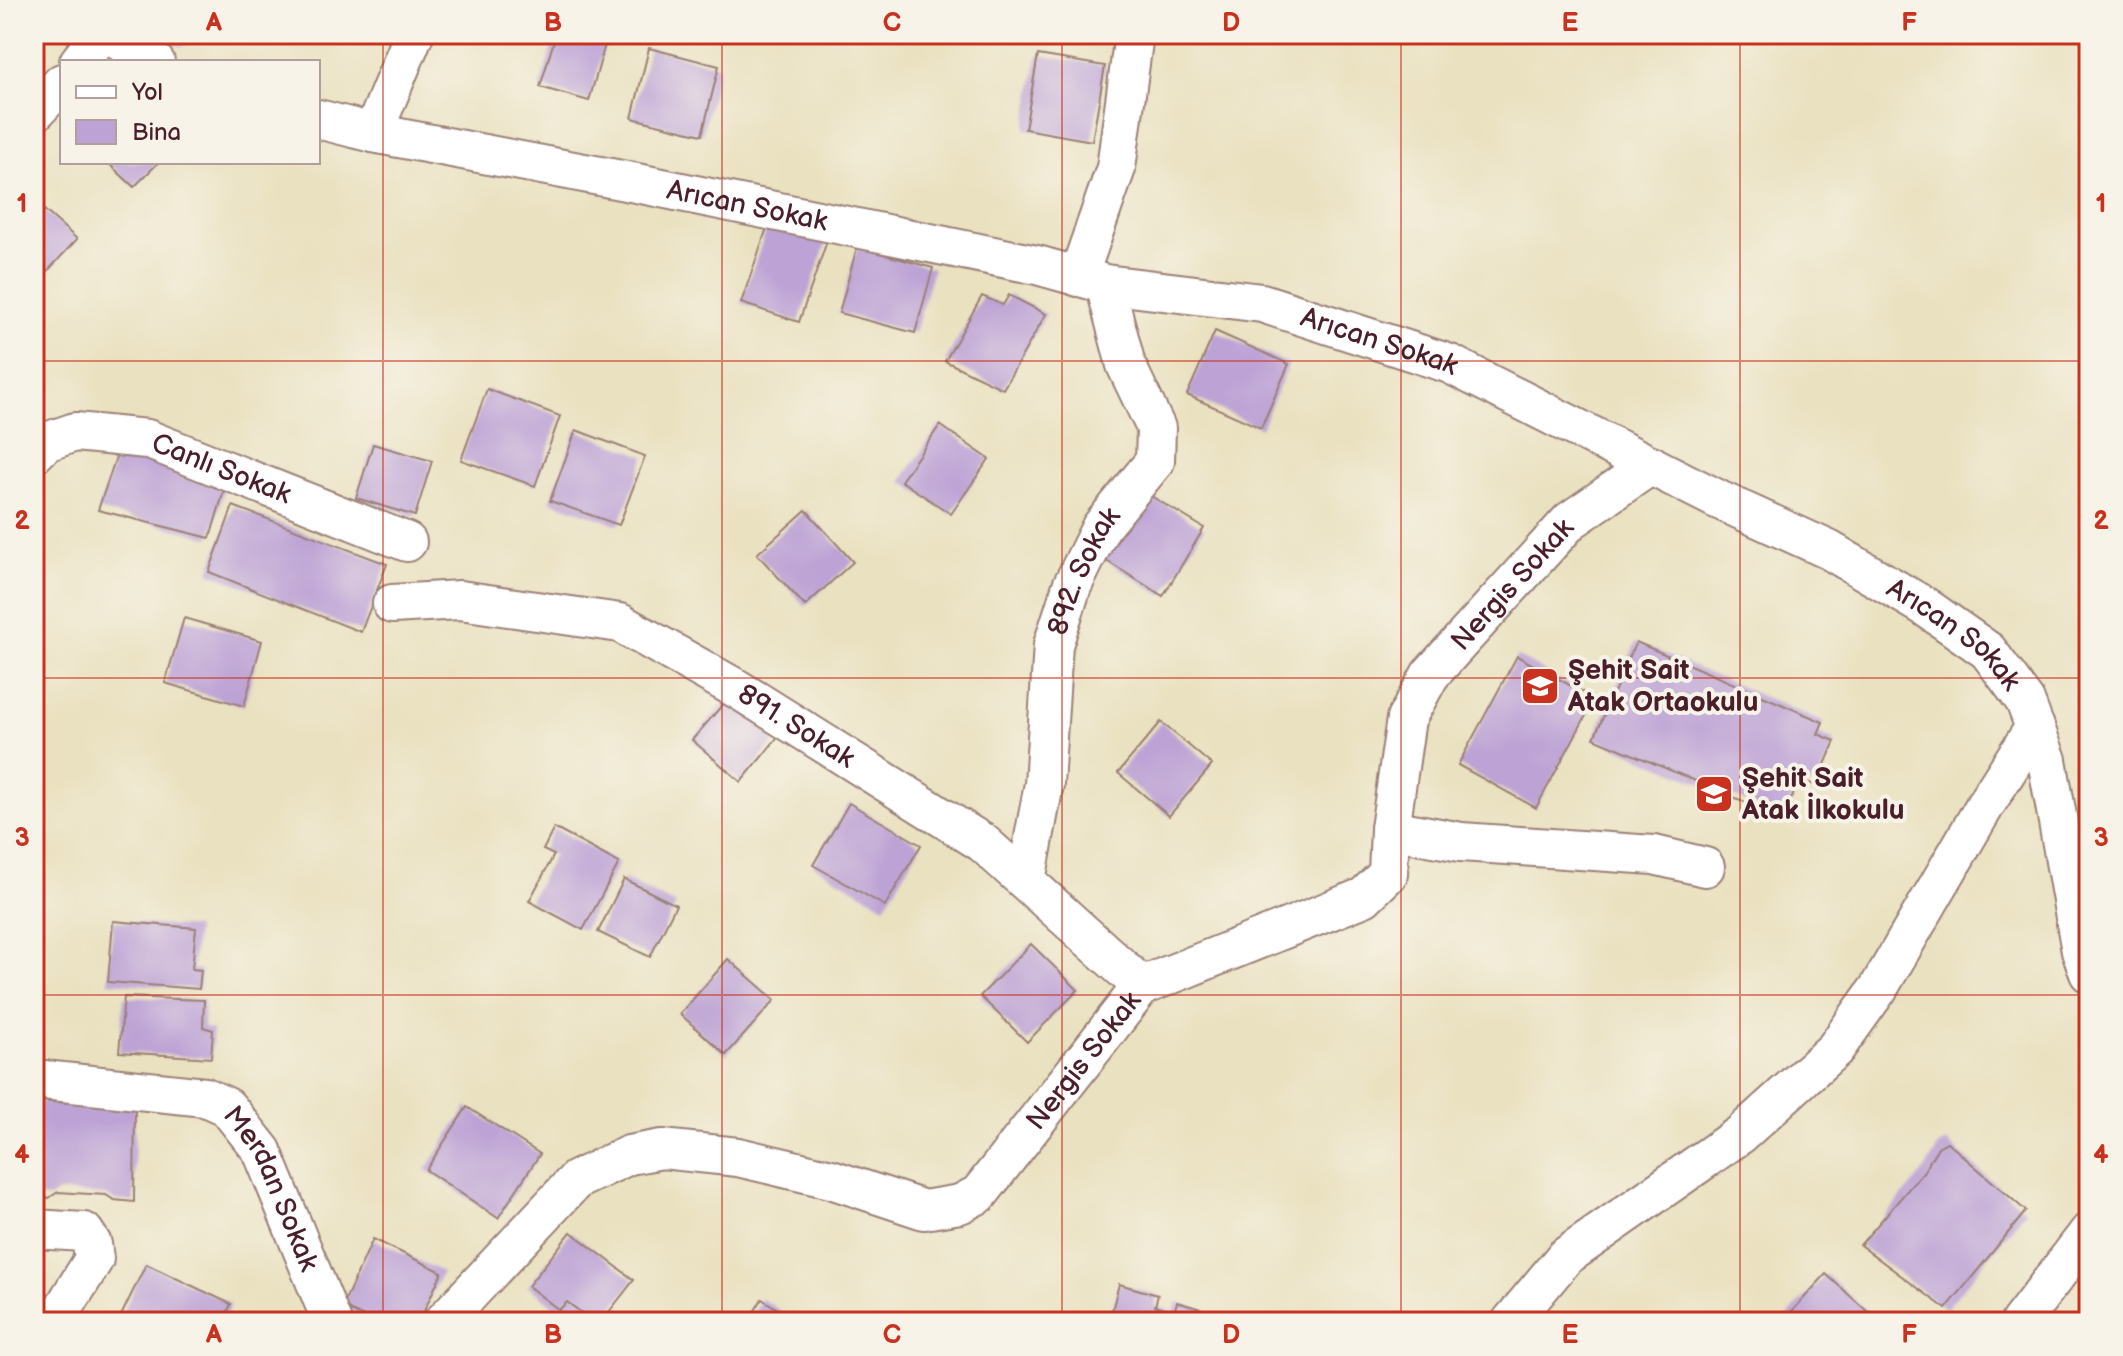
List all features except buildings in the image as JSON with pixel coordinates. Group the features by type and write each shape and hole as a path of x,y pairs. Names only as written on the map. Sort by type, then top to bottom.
{"street":[{"path":"81,60 101,34"},
{"path":"113,34 135,54 150,60"},
{"path":"373,133 414,34"},
{"path":"1091,280 1116,168 1134,34"},
{"path":"34,113 60,85"},
{"name":"Arıcan Sokak","path":"320,120 373,133 1037,265 1091,280 1262,303 1450,364 1719,500 1829,550 1924,606 1988,651 2025,701 2047,760 2081,951 2089,973"},
{"name":"892. Sokak","path":"1026,881 1044,784 1053,645 1072,586 1101,527 1155,461 1156,428 1091,280"},
{"name":"Canlı Sokak","path":"38,443 75,432 147,439 407,542"},
{"name":"Nergis Sokak","path":"443,1322 576,1180 629,1155 662,1149 738,1157 831,1179 924,1210 960,1204 979,1194 1142,986 1364,897 1388,874 1390,829 1406,719 1430,675 1570,521 1651,465"},
{"name":"891. Sokak","path":"392,604 460,600 620,623 739,690 983,843 1142,986"},
{"path":"1511,1322 1565,1257 1741,1134 1835,1049 1878,989 1987,802 2035,727"},
{"path":"1390,829 1461,842 1654,855 1705,867"},
{"name":"Merdan Sokak","path":"34,1079 205,1097 227,1107 262,1151 332,1322"},
{"path":"34,1229 84,1232 92,1244 94,1259 55,1322"},
{"path":"2020,1322 2089,1232"}],"place":[{"name":"Şehit Sait Atak Ortaokulu","path":"1540,686"},
{"name":"Şehit Sait Atak İlkokulu","path":"1714,794"}]}
